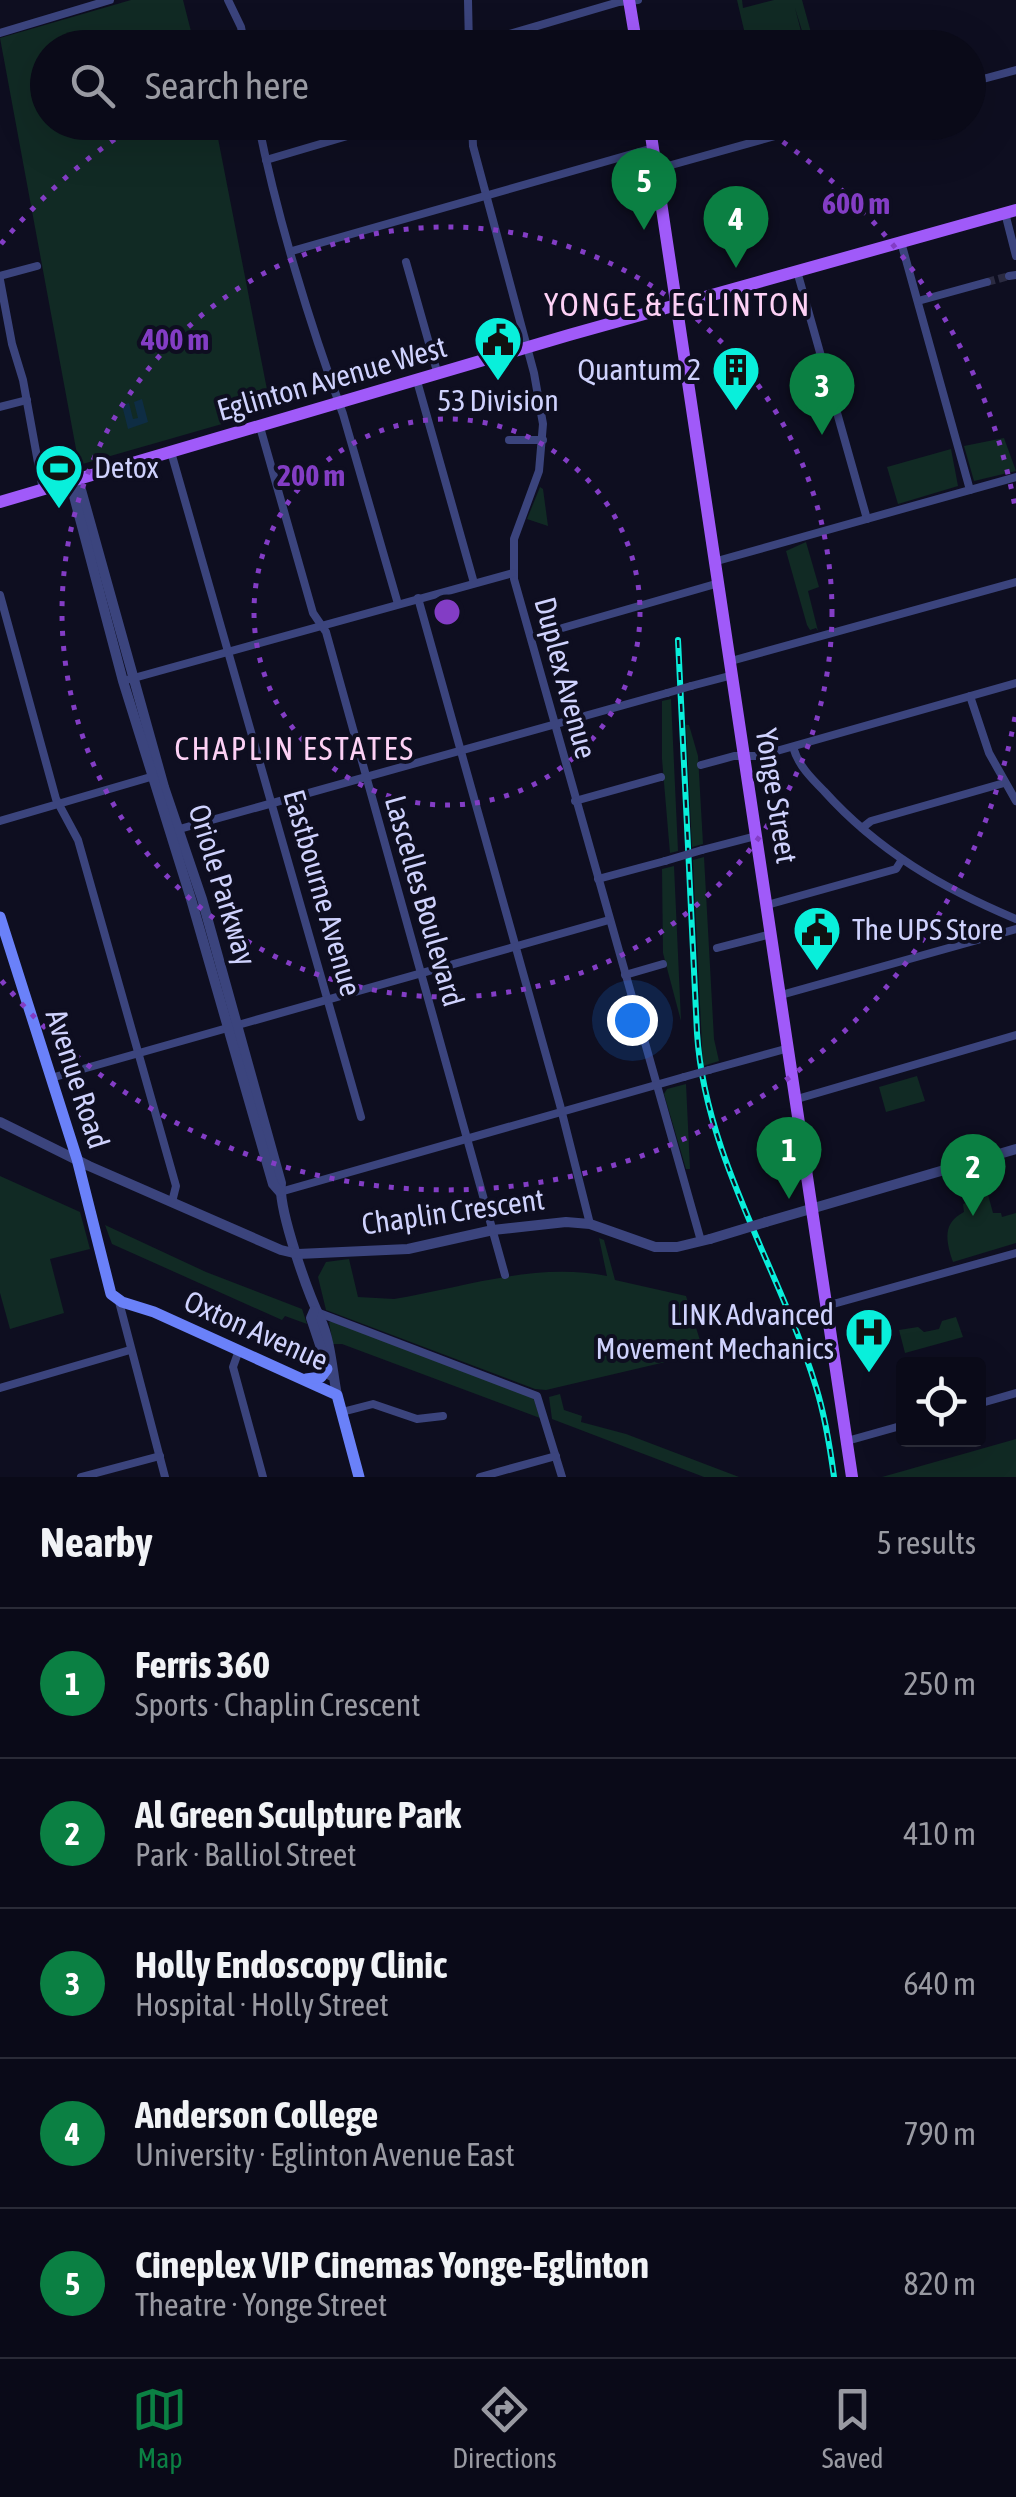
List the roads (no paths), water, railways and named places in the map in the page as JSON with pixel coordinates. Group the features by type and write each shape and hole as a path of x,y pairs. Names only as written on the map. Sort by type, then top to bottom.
{"main road":[{"path":"629,0 634,30"},
{"name":"Yonge Street","path":"652,140 852,1477"},
{"name":"Eglinton Avenue West","path":"0,502 527,347 1010,211"},
{"name":"Avenue Road","path":"0,917 77,1159 114,1292"},
{"name":"Oxton Avenue","path":"114,1292 154,1312"},
{"name":"Oxton Avenue","path":"114,1292 302,1380 336,1390"},
{"path":"302,1380 318,1378 327,1369"},
{"name":"Oriole Parkway","path":"336,1390 358,1477"}],"street":[{"path":"0,32 110,0"},
{"path":"228,0 242,30"},
{"path":"467,30 468,0"},
{"path":"526,30 638,0"},
{"path":"986,78 1016,70"},
{"path":"262,140 398,604"},
{"path":"266,160 334,140"},
{"name":"Duplex Avenue","path":"473,140 540,400 543,440 539,471 514,539 513,572 656,1086 705,1240"},
{"path":"657,169 761,140"},
{"path":"292,252 653,148"},
{"path":"1010,211 1016,256"},
{"path":"901,242 970,490"},
{"path":"406,262 438,375"},
{"path":"37,266 0,278 3,314 26,400 42,490"},
{"path":"797,271 866,519"},
{"path":"918,301 987,282"},
{"path":"417,381 474,583"},
{"path":"0,407 26,400"},
{"name":"Lascelles Boulevard","path":"260,427 313,613 326,632 505,1276"},
{"path":"509,440 543,440"},
{"name":"Eastbourne Avenue","path":"171,452 362,1117"},
{"path":"717,562 1016,477"},
{"name":"Oriole Parkway","path":"74,480 156,776 233,1026 273,1184 280,1192 314,1311 320,1316 336,1390"},
{"path":"129,680 513,572"},
{"path":"175,831 667,693 732,668 1016,582"},
{"path":"531,636 720,583"},
{"path":"0,595 59,804 78,840 176,1186 172,1202"},
{"path":"418,598 590,1224"},
{"path":"702,765 793,747 1016,683"},
{"path":"970,696 989,753 1016,801"},
{"path":"793,747 804,768 862,828 902,861 959,895 1016,918"},
{"path":"0,822 156,776"},
{"path":"575,801 661,777"},
{"path":"862,828 870,821 1004,783"},
{"path":"598,880 757,836"},
{"path":"767,905 896,869 902,861"},
{"path":"50,1078 609,920"},
{"path":"781,995 1016,929"},
{"path":"717,948 772,934"},
{"path":"625,975 663,964"},
{"path":"796,1099 1016,1036"},
{"path":"280,1192 789,1048"},
{"name":"Chaplin Crescent","path":"0,1122 172,1202 298,1254 408,1248 542,1223 590,1224 655,1247 678,1247 1016,1149"},
{"path":"826,1306 1016,1252"},
{"name":"Avenue Road","path":"114,1292 166,1477"},
{"path":"314,1311 538,1396 562,1477"},
{"name":"Oriole Parkway","path":"314,1311 310,1318 336,1390"},
{"path":"0,1388 130,1350"},
{"path":"239,1350 233,1367 264,1477"},
{"path":"986,1402 1016,1393"},
{"path":"340,1412 372,1404 417,1420 443,1416"},
{"path":"848,1441 896,1428"},
{"path":"81,1477 160,1456"},
{"path":"480,1477 556,1456"}],"water":[{"path":"142,399 148,422 128,429 122,405 129,403 133,419 138,418 134,402"}],"tunnel":[{"path":"987,282 1009,276"}],"railway":[{"path":"678,640 697,1033 703,1079 729,1169 816,1387 834,1477"}],"place":[{"name":"Cineplex VIP Cinemas Yonge-Eglinton","path":"644,230"},
{"name":"Anderson College","path":"736,268"},
{"name":"53 Division","path":"498,382"},
{"name":"Quantum 2","path":"736,412"},
{"name":"Holly Endoscopy Clinic","path":"822,435"},
{"name":"Detox","path":"59,510"},
{"name":"The UPS Store","path":"817,972"},
{"name":"Ferris 360","path":"789,1199"},
{"name":"Al Green Sculpture Park","path":"973,1216"},
{"name":"LINK Advanced Movement Mechanics","path":"869,1374"}],"district":[{"name":"YONGE & EGLINTON","path":"678,305"},
{"name":"CHAPLIN ESTATES","path":"295,749"}]}
